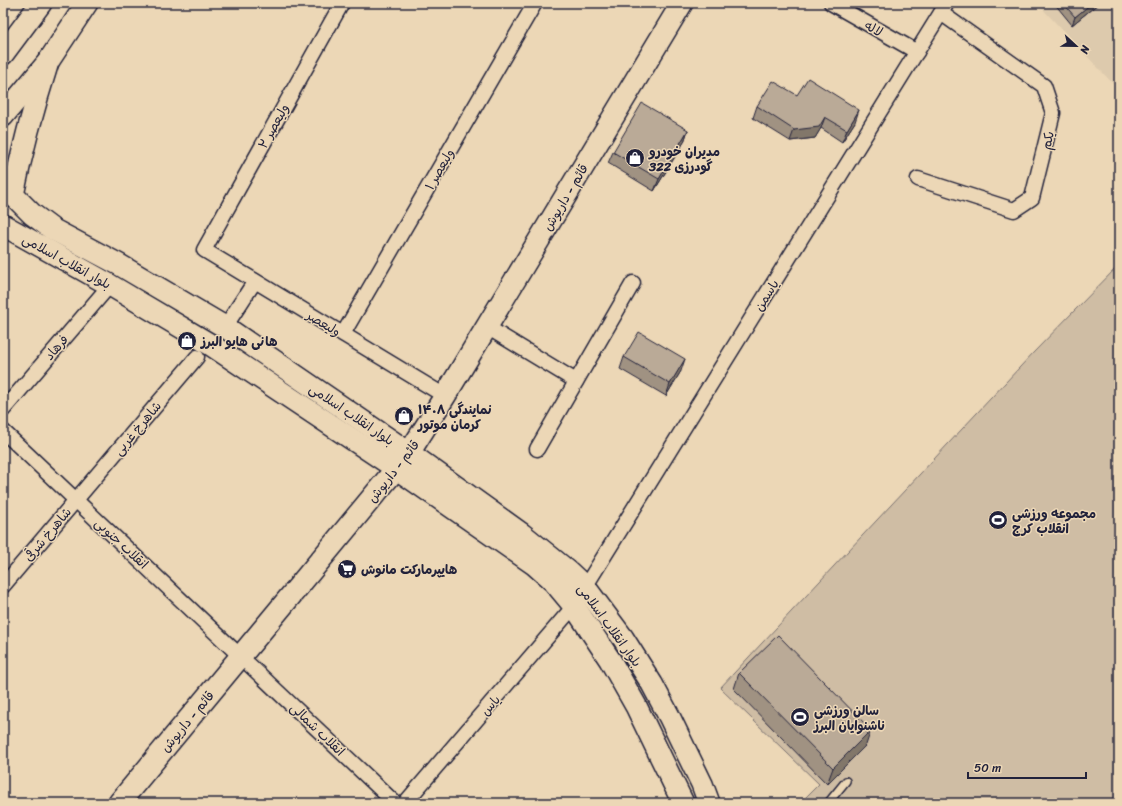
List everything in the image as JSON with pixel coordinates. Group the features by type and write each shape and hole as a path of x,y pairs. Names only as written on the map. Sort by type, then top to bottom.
{"main road":[{"path":"3,54 41,3"},
{"path":"3,116 48,62 87,3"},
{"name":"قائم - داریوش","path":"119,803 403,461 445,396 682,3"},
{"name":"بلوار انقلاب اسلامی","path":"48,62 20,157 8,189 32,214 52,229 118,264 225,327 403,461 535,565 554,582 574,606 610,660 636,706 683,803"},
{"name":"بلوار انقلاب اسلامی","path":"3,225 110,285 403,461 522,534 569,572 585,587 623,638 652,684 670,716 702,784 709,803"},
{"path":"574,606 585,587"}],"street":[{"name":"ولیعصر ۲","path":"204,250 342,3"},
{"name":"ولیعصر ۱","path":"342,334 535,3"},
{"name":"لاله","path":"831,3 917,52"},
{"name":"یاسمن","path":"585,587 944,8"},
{"name":"یکم","path":"918,179 1014,210 1032,198 1053,113 1044,86 944,8"},
{"name":"ولیعصر","path":"204,250 445,396"},
{"path":"225,327 255,281"},
{"path":"537,449 633,283"},
{"name":"فرهاد","path":"3,410 110,285"},
{"path":"487,327 576,381"},
{"name":"شاهرخ غربی","path":"76,499 197,357"},
{"name":"انقلاب جنوبی","path":"3,430 241,656"},
{"name":"شاهرخ شرقی","path":"3,586 76,499"},
{"name":"یاس","path":"406,803 574,606"},
{"name":"انقلاب شمالی","path":"241,656 395,803"}],"lane":[{"path":"828,803 846,781"}],"shaded area":[{"path":"1037,3 1119,3 1119,90"},
{"name":"مجموعه ورزشی انقلاب کرج","path":"1119,265 1119,803 800,803 819,784 720,688 1034,352"}],"building":[{"path":"1063,3 1092,3 1075,17"},
{"path":"808,78 859,110 847,130 825,117 819,127 794,130 757,106 773,81 797,95"},
{"path":"642,103 688,130 659,179 613,152"},
{"path":"639,332 685,359 670,384 624,357"},
{"name":"سالن ورزشی ناشنوایان البرز","path":"778,635 871,730 833,768 739,673"}],"place":[{"name":"مدیران خودرو گودرزی 322","path":"635,158"},
{"name":"هانی هایو البرز","path":"187,341"},
{"name":"نمایندگی ۱۴۰۸ کرمان موتور","path":"404,416"},
{"name":"مجموعه ورزشی انقلاب کرج","path":"998,520"},
{"name":"هایپرمارکت مانوش","path":"347,569"},
{"name":"سالن ورزشی ناشنوایان البرز","path":"800,717"}]}
